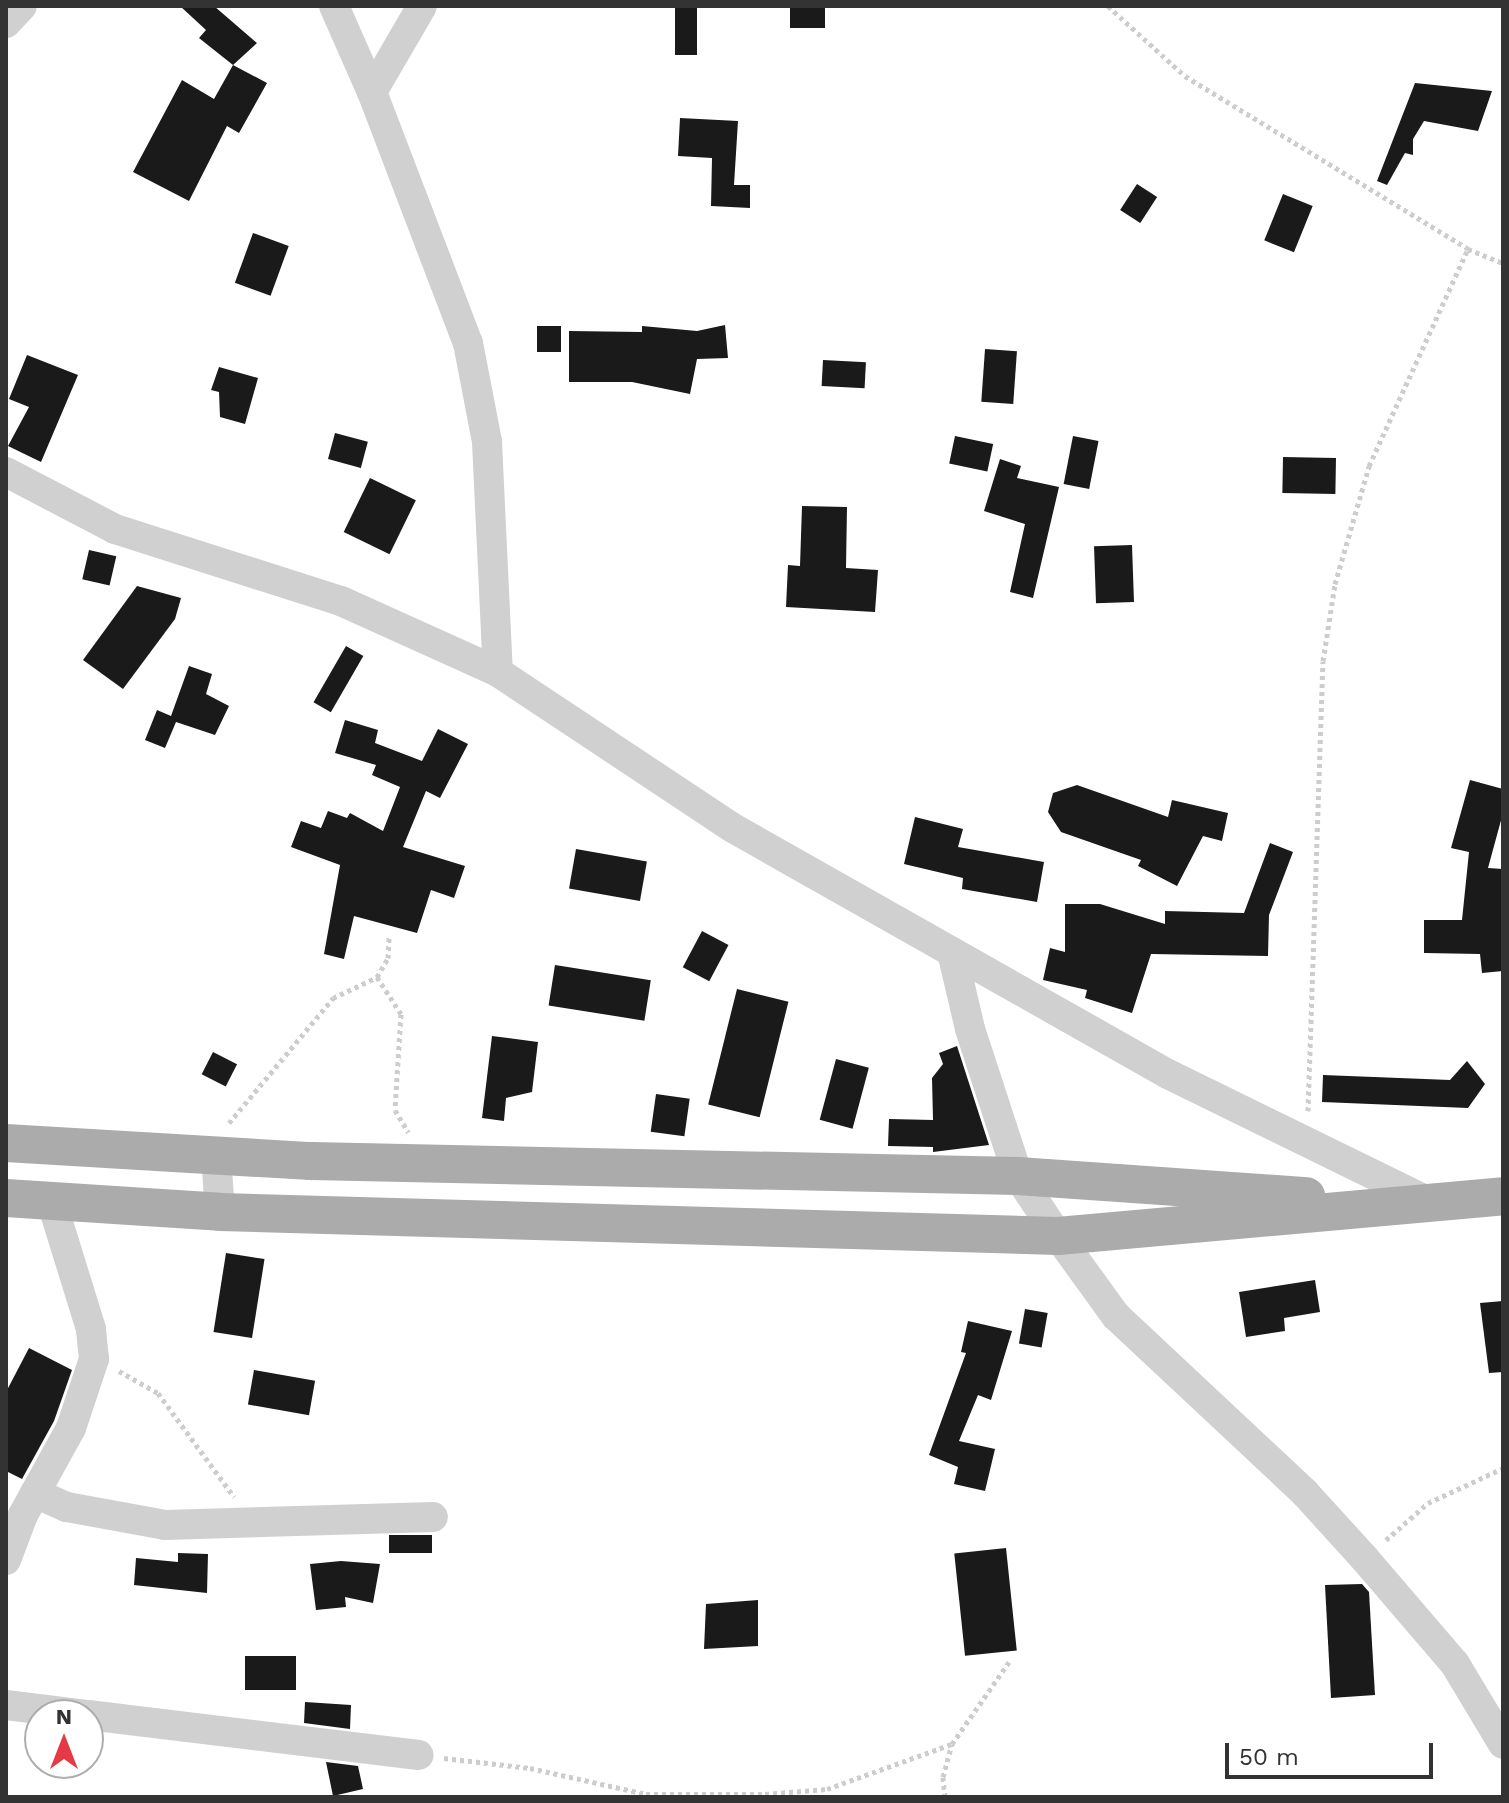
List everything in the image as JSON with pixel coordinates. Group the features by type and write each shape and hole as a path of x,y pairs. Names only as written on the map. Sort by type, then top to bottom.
{"main road":[{"path":"6,1143 201,1154 1018,1176 1433,1204"},
{"path":"6,1198 220,1212 1058,1236 1503,1196"}],"street":[{"path":"6,23 22,6"},
{"path":"334,6 372,92 468,343 487,442 498,672"},
{"path":"372,92 422,6"},
{"path":"6,472 115,529 341,601 498,672 733,828 1168,1074 1433,1204"},
{"path":"952,952 970,1029 1018,1176 1058,1236 1116,1316 1305,1493 1365,1559 1455,1664 1503,1744"},
{"path":"201,1154 220,1212"},
{"path":"6,1560 35,1493 71,1428 94,1359 91,1329 51,1200"},
{"path":"35,1493 67,1507 136,1521 250,1522 433,1517"},
{"path":"104,1717 419,1755"}],"path":[{"path":"1108,6 1185,76 1468,249 1503,263"},
{"path":"1307,1140 1323,661 1335,584 1369,466 1468,249"},
{"path":"201,1154 236,1117 333,998 377,977 388,958 389,936"},
{"path":"377,977 401,1014 395,1110 414,1140"},
{"path":"94,1359 158,1393 250,1522"},
{"path":"1365,1559 1428,1503 1503,1468"},
{"path":"945,1797 943,1777 952,1744 1009,1662"},
{"path":"419,1755 530,1768 646,1794 732,1796 827,1789 952,1744"}],"building":[{"path":"180,6 214,6 257,43 233,65 199,38 206,30"},
{"path":"675,6 697,6 697,55 675,55"},
{"path":"790,6 825,6 825,28 790,28"},
{"path":"233,65 267,83 239,133 227,126 189,201 133,172 182,80 214,99"},
{"path":"1415,83 1492,91 1478,131 1424,121 1413,139 1413,155 1405,153 1387,185 1377,181"},
{"path":"680,118 738,121 734,185 750,185 750,208 711,206 712,158 678,156"},
{"path":"1137,184 1157,197 1140,223 1120,210"},
{"path":"1283,194 1313,206 1294,252 1264,240"},
{"path":"253,233 289,246 271,296 235,283"},
{"path":"725,325 728,358 697,359 690,394 632,382 569,382 569,331 642,332 642,326 697,331"},
{"path":"537,326 561,326 561,352 537,352"},
{"path":"985,349 1017,351 1013,404 981,402"},
{"path":"27,355 78,375 41,462 8,446 29,407 9,399"},
{"path":"823,360 866,362 865,388 822,386"},
{"path":"219,367 258,378 245,424 220,417 219,392 211,390"},
{"path":"335,433 368,442 361,468 328,459"},
{"path":"955,436 993,444 987,471 949,463"},
{"path":"1073,436 1099,441 1089,489 1064,484"},
{"path":"1283,457 1336,458 1335,494 1282,493"},
{"path":"1000,459 1021,466 1017,478 1059,487 1033,598 1010,592 1025,524 984,511"},
{"path":"370,478 416,500 390,554 344,532"},
{"path":"802,506 847,507 846,568 878,570 875,612 786,607 788,565 800,566"},
{"path":"1132,545 1134,602 1096,603 1094,546"},
{"path":"89,550 116,556 110,586 82,579"},
{"path":"137,586 181,598 175,619 123,689 83,660"},
{"path":"346,646 363,656 331,712 314,702"},
{"path":"189,666 212,674 206,694 229,706 215,735 176,722 165,748 145,740 157,710 171,716"},
{"path":"345,720 378,730 375,743 422,761 438,729 468,744 440,798 426,791 403,847 465,866 454,898 431,890 417,933 354,916 344,959 324,954 340,865 291,847 301,821 321,828 328,811 347,818 350,813 383,831 400,787 372,775 376,765 335,753"},
{"path":"1470,780 1503,789 1503,813 1488,868 1503,869 1503,971 1482,973 1480,954 1424,953 1424,920 1462,920 1469,852 1451,848"},
{"path":"1077,785 1168,817 1172,800 1228,813 1222,841 1203,836 1177,886 1138,866 1141,860 1061,832 1048,812 1053,793"},
{"path":"915,817 963,829 958,847 1044,862 1037,902 962,889 963,878 904,864"},
{"path":"1270,843 1293,852 1269,915 1268,956 1151,954 1132,1013 1085,998 1087,990 1043,980 1050,948 1065,952 1065,904 1100,904 1165,924 1165,911 1244,913"},
{"path":"576,849 647,862 640,901 569,888"},
{"path":"702,931 728,945 709,981 683,967"},
{"path":"555,965 651,980 644,1021 549,1005"},
{"path":"737,989 788,1002 760,1117 708,1104"},
{"path":"492,1036 538,1042 532,1092 506,1098 504,1121 482,1118"},
{"path":"957,1046 989,1145 933,1152 933,1147 888,1146 889,1119 933,1120 932,1078 943,1064 939,1053"},
{"path":"213,1052 237,1064 226,1087 202,1074"},
{"path":"836,1059 869,1068 853,1129 820,1120"},
{"path":"1467,1061 1485,1084 1468,1108 1322,1102 1323,1075 1450,1080"},
{"path":"656,1094 690,1099 684,1136 651,1132"},
{"path":"226,1253 265,1259 252,1338 213,1332"},
{"path":"1315,1280 1320,1312 1284,1318 1285,1331 1246,1337 1239,1292"},
{"path":"1503,1301 1503,1372 1489,1373 1480,1303"},
{"path":"1025,1309 1048,1313 1042,1347 1019,1343"},
{"path":"968,1321 1012,1331 991,1400 978,1395 959,1441 995,1449 985,1491 954,1484 958,1467 929,1455 966,1353 961,1352"},
{"path":"29,1348 72,1370 54,1421 22,1479 6,1471 6,1392"},
{"path":"254,1370 315,1381 309,1415 248,1404"},
{"path":"389,1535 432,1535 432,1553 389,1553"},
{"path":"1006,1548 1017,1650 965,1656 954,1553"},
{"path":"178,1553 208,1554 207,1593 134,1585 136,1558 178,1562"},
{"path":"341,1561 380,1564 373,1603 345,1597 346,1607 316,1610 310,1564"},
{"path":"1362,1584 1369,1592 1375,1695 1331,1698 1325,1585"},
{"path":"758,1600 758,1646 704,1649 706,1604"},
{"path":"245,1656 296,1656 296,1690 245,1690"},
{"path":"305,1702 351,1705 350,1729 304,1723"},
{"path":"326,1762 358,1766 363,1789 333,1796"}]}
